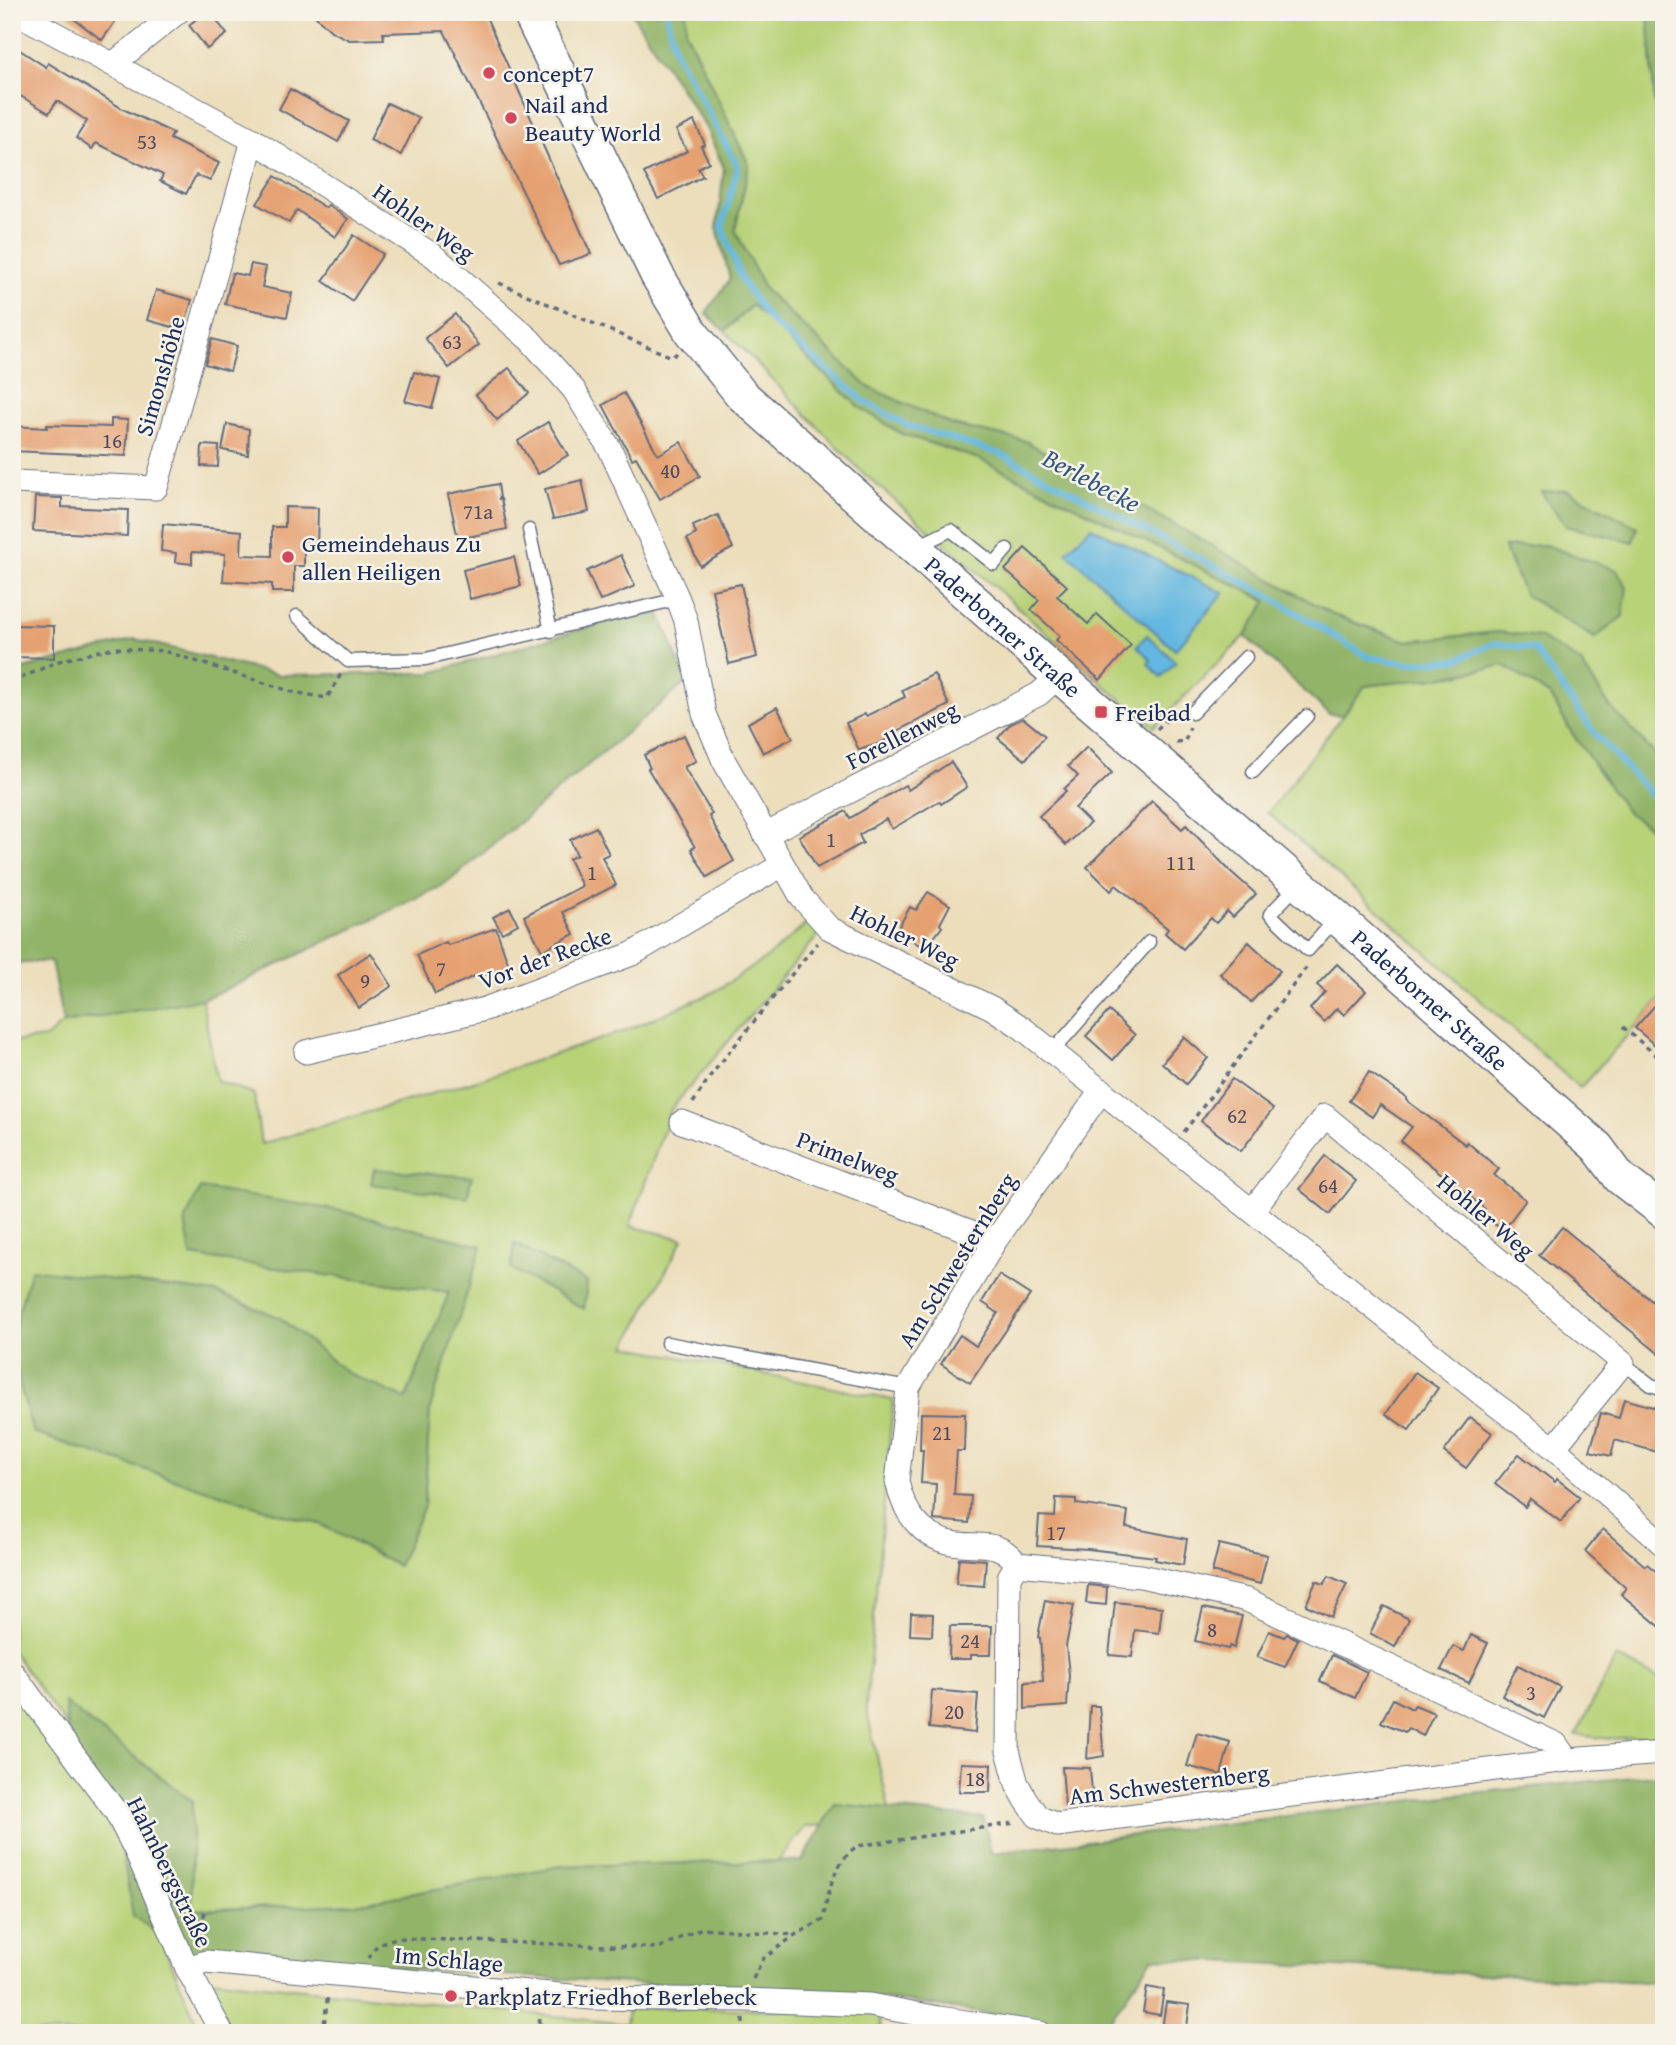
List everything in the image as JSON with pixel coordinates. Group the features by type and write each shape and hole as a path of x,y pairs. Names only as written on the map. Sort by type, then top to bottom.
{"main road":[{"name":"Paderborner Straße","path":"529,12 657,275 691,332 742,395 1597,1147 1620,1178 1664,1212"},
{"name":"Paderborner Straße","path":"1597,1147 1631,1165 1664,1194"}],"street":[{"name":"Hohler Weg","path":"15,12 253,139 434,256 530,340 574,390 610,449 686,621 705,714 724,761 802,898 829,928 992,1009 1052,1052 1488,1399 1555,1448 1664,1545"},
{"path":"113,64 178,12"},
{"name":"Simonshöhe","path":"12,482 156,488 253,139"},
{"name":"Forellenweg","path":"765,835 1039,694 1059,676"},
{"name":"Vor der Recke","path":"306,1052 485,1009 632,954 782,865"},
{"name":"Am Schwesternberg","path":"1017,1564 1010,1553 993,1545 951,1543 931,1536 919,1527 907,1511 897,1481 908,1388 995,1241 1102,1090"},
{"name":"Hohler Weg","path":"1252,1211 1325,1116 1623,1363"},
{"name":"Primelweg","path":"682,1122 995,1241"},
{"path":"1555,1448 1623,1363"},
{"name":"Am Schwesternberg","path":"1017,1564 1141,1576 1247,1600 1556,1744 1567,1760"},
{"name":"Am Schwesternberg","path":"1017,1564 1009,1577 1008,1751 1017,1784 1026,1800 1038,1816 1057,1825 1567,1760 1664,1753"},
{"name":"Hahnbergstraße","path":"12,1672 116,1812 187,1968 222,2033"},
{"name":"Im Schlage","path":"187,1968 206,1962 592,1998 870,2005 1040,2033"}],"lane":[{"path":"529,530 551,631"},
{"path":"915,548 951,530 993,564 1007,549"},
{"path":"297,616 348,661 426,659 678,600"},
{"path":"1193,714 1246,657"},
{"path":"1253,772 1307,716"},
{"path":"1299,884 1270,914 1308,950 1338,918"},
{"path":"1052,1052 1149,942"},
{"path":"667,1343 908,1388"},
{"path":"1623,1363 1651,1385 1664,1389"}],"path":[{"path":"497,283 672,357 682,350"},
{"path":"12,682 60,661 112,648 164,651 293,692 327,698 348,661"},
{"path":"1169,743 1185,741 1193,714"},
{"path":"1163,737 1156,730 1166,721"},
{"path":"682,1122 711,1075 829,928"},
{"path":"1172,1147 1309,964 1308,950"},
{"path":"1623,1027 1664,1062"},
{"path":"731,2000 755,1977 763,1959 795,1935 823,1920 830,1884 845,1856 857,1846 1011,1824"},
{"path":"355,1976 378,1944 396,1938 658,1948 702,1928 795,1935"},
{"path":"323,2033 329,1974"}],"green space":[{"path":"631,12 686,12 686,32 749,165 735,230 765,290 868,387 952,425 1025,441 1336,616 1407,641 1499,632 1539,637 1580,662 1610,707 1664,764 1664,837 1627,812 1570,730 1551,696 1504,665 1444,677 1365,686 1343,715 1329,714 1245,636 1267,601 979,459 902,434 859,407 752,305 725,331 706,313 730,279 717,228 724,168 706,128"},
{"path":"686,12 1648,12 1660,174 1664,188 1664,582 1660,583 1664,594 1664,764 1610,707 1580,662 1499,632 1407,641 1336,616 1025,441 952,425 868,387 765,290 735,230 749,165 686,32","holes":["1545,545 1623,616 1594,638 1525,595 1504,548"]},
{"path":"1648,12 1664,12 1664,188 1660,174"},
{"path":"752,305 859,407 902,434 979,459 1268,601 1245,636 1154,727 862,472 725,331"},
{"path":"1567,490 1637,527 1633,542 1566,526 1541,492"},
{"path":"1545,545 1617,570 1627,587 1623,616 1595,638 1525,595 1504,547"},
{"path":"657,607 687,682 446,884 202,999 63,1023 51,961 12,964 12,672 135,639 279,675 431,673"},
{"path":"1504,665 1550,696 1570,730 1627,812 1664,837 1664,995 1580,1088 1268,813 1365,686 1452,676"},
{"path":"810,921 821,932 671,1109 630,1226 683,1239 626,1346 893,1400 866,1708 889,1809 835,1804 822,1825 805,1827 778,1861 561,1866 356,1904 191,1910 192,1801 65,1704 67,1727 12,1651 12,1356 33,1433 278,1513 320,1524 398,1565 424,1506 430,1409 481,1246 200,1189 185,1221 192,1256 450,1292 405,1399 347,1373 279,1317 217,1293 31,1270 12,1334 12,1042 46,1038 63,1023 202,999 217,1081 254,1094 261,1144 471,1082 622,1032 712,993 765,959","holes":["515,1244 587,1282 584,1308"]},
{"path":"374,1169 472,1177 467,1197 371,1184"},
{"path":"200,1188 342,1211 482,1246 430,1409 424,1506 398,1566 320,1524 278,1513 33,1433 12,1356 12,1334 31,1269 217,1293 279,1317 347,1373 406,1399 449,1292 191,1256 185,1221"},
{"path":"515,1244 587,1282 584,1309 511,1269"},
{"path":"1616,1657 1664,1681 1664,1735 1610,1739 1576,1735"},
{"path":"12,1689 70,1760 121,1844 201,2033 12,2033"},
{"path":"65,1703 192,1801 192,1910 356,1904 561,1866 802,1861 835,1804 984,1818 991,1853 1463,1794 1664,1774 1664,1983 1153,1958 1102,2031 895,2000 188,1955 133,1916 121,1844 70,1760"},
{"path":"209,1979 626,2024 628,2007 880,2012 881,2033 226,2033"}],"water":[{"path":"1091,527 1224,593 1175,650 1066,552"},
{"path":"1147,635 1176,662 1161,677 1148,664 1151,660 1137,646"}],"building":[{"path":"65,12 122,12 102,40"},
{"path":"205,12 210,12 227,34 207,49 189,25"},
{"path":"311,12 382,12 384,18 433,12 484,12 591,254 559,265 444,31 383,33 384,39 349,40 331,31"},
{"path":"12,45 46,67 48,63 123,109 173,133 170,139 219,163 210,181 196,175 186,194 160,181 163,175 96,143 92,149 76,138 87,121 57,101 49,113 12,91"},
{"path":"290,89 349,121 338,142 279,109"},
{"path":"387,103 419,118 401,155 370,140"},
{"path":"694,121 705,144 701,146 709,162 698,168 703,176 658,199 644,173 687,151 676,130"},
{"path":"275,176 348,219 335,237 297,210 289,223 257,204"},
{"path":"354,235 383,254 352,301 323,281"},
{"path":"251,264 266,267 262,287 292,293 287,317 225,304 232,273 248,276"},
{"path":"156,290 192,300 183,330 147,320"},
{"path":"455,314 479,345 449,368 425,338"},
{"path":"212,339 237,346 230,371 205,364"},
{"path":"509,368 529,393 497,420 476,395"},
{"path":"414,372 440,379 432,408 405,401"},
{"path":"624,393 658,455 681,442 700,476 660,499 636,457 632,459 603,405"},
{"path":"111,419 128,420 126,456 12,451 12,426 111,427"},
{"path":"548,422 568,455 538,474 518,441"},
{"path":"227,424 249,429 248,455 222,450"},
{"path":"202,445 219,446 218,467 201,466"},
{"path":"582,480 589,512 553,519 545,489"},
{"path":"498,484 498,499 501,499 507,529 458,539 448,494"},
{"path":"35,497 62,498 62,507 128,510 127,536 33,531"},
{"path":"285,507 318,508 317,549 304,549 304,566 294,566 294,592 272,592 272,584 223,581 225,554 192,552 192,564 175,562 176,553 161,551 163,524 242,531 241,555 272,556 272,527 285,527"},
{"path":"718,515 733,548 700,566 687,539 696,534 693,526"},
{"path":"1025,548 1067,586 1057,596 1088,624 1097,614 1131,645 1100,680 1056,640 1060,636 1031,610 1039,600 1005,570"},
{"path":"621,555 635,586 600,601 587,571"},
{"path":"514,557 521,586 470,599 463,570"},
{"path":"741,584 757,657 729,664 712,590"},
{"path":"13,625 54,626 54,658 12,657"},
{"path":"934,674 949,705 895,732 896,735 878,744 859,750 846,723 905,697 902,690"},
{"path":"777,707 793,738 763,753 748,723"},
{"path":"1023,718 1045,736 1025,760 998,738 1009,725"},
{"path":"684,735 696,761 684,767 712,814 709,816 734,861 707,877 691,849 695,847 648,769 650,768 644,755"},
{"path":"1087,747 1112,773 1075,808 1090,823 1066,845 1039,816 1078,776 1068,766"},
{"path":"951,762 967,787 941,804 939,801 892,829 886,819 859,835 863,843 817,868 799,836 846,811 850,818 905,785 908,790"},
{"path":"1152,801 1182,829 1186,825 1256,894 1233,917 1227,911 1216,923 1211,918 1183,949 1165,933 1168,929 1116,885 1111,891 1087,867"},
{"path":"596,827 609,854 602,857 616,885 563,912 574,934 542,951 524,916 582,886 569,859 577,855 570,840"},
{"path":"928,892 950,905 940,924 942,927 925,949 897,930 910,907 916,910"},
{"path":"510,908 518,924 502,933 493,917"},
{"path":"496,928 509,966 480,977 479,974 435,994 417,955 446,942 448,945"},
{"path":"1249,942 1280,971 1251,1002 1220,974"},
{"path":"371,953 392,986 359,1008 338,975"},
{"path":"1337,964 1366,991 1344,1015 1337,1008 1324,1022 1310,1009 1325,992 1317,985"},
{"path":"1664,995 1664,1053 1635,1028"},
{"path":"1109,1011 1135,1035 1113,1060 1086,1036"},
{"path":"1184,1037 1208,1058 1186,1084 1162,1063"},
{"path":"1369,1072 1466,1145 1467,1142 1499,1169 1494,1175 1526,1200 1503,1230 1481,1214 1485,1209 1401,1141 1412,1127 1380,1105 1372,1117 1349,1101"},
{"path":"1232,1079 1273,1109 1241,1151 1201,1121"},
{"path":"1325,1156 1356,1181 1330,1214 1299,1189"},
{"path":"1562,1227 1664,1311 1664,1358 1539,1255"},
{"path":"999,1275 1030,1295 970,1383 941,1364 960,1335 976,1346 998,1313 982,1302"},
{"path":"1415,1372 1438,1388 1409,1430 1386,1414"},
{"path":"1624,1399 1664,1410 1664,1454 1615,1440 1611,1456 1590,1451 1601,1413 1619,1418"},
{"path":"921,1413 965,1414 964,1451 957,1451 954,1495 971,1496 969,1523 934,1520 936,1484 921,1483"},
{"path":"1470,1417 1492,1433 1466,1468 1444,1452"},
{"path":"1519,1454 1555,1482 1557,1479 1580,1497 1561,1522 1530,1499 1525,1507 1495,1484"},
{"path":"1056,1498 1076,1499 1076,1504 1128,1511 1126,1527 1187,1539 1183,1565 1155,1560 1156,1557 1037,1546 1039,1516 1055,1517"},
{"path":"1603,1529 1645,1566 1647,1564 1664,1578 1664,1630 1621,1594 1626,1588 1585,1551"},
{"path":"1219,1544 1267,1555 1260,1584 1212,1572"},
{"path":"959,1558 986,1560 984,1586 956,1584"},
{"path":"1329,1576 1347,1584 1331,1617 1306,1605 1316,1581 1324,1584"},
{"path":"1088,1585 1107,1587 1106,1605 1086,1603"},
{"path":"1045,1600 1074,1605 1066,1646 1069,1675 1067,1706 1025,1709 1025,1682 1043,1681 1038,1637"},
{"path":"1115,1602 1162,1607 1159,1633 1135,1630 1132,1657 1109,1655"},
{"path":"1384,1606 1409,1619 1395,1647 1370,1633"},
{"path":"1203,1608 1242,1616 1234,1648 1195,1641"},
{"path":"911,1613 933,1614 932,1636 910,1635"},
{"path":"950,1626 992,1626 991,1655 949,1659"},
{"path":"1269,1631 1298,1639 1285,1667 1257,1657"},
{"path":"1471,1635 1488,1643 1469,1683 1441,1670 1453,1646 1464,1651"},
{"path":"1332,1655 1367,1672 1355,1698 1320,1681"},
{"path":"1518,1665 1560,1687 1544,1718 1502,1696"},
{"path":"932,1690 978,1694 975,1733 929,1728"},
{"path":"1393,1699 1412,1709 1415,1705 1434,1713 1423,1736 1408,1728 1405,1732 1381,1722"},
{"path":"1090,1706 1099,1706 1104,1756 1087,1759"},
{"path":"1197,1733 1230,1742 1221,1775 1187,1766"},
{"path":"961,1763 991,1764 990,1792 959,1792"},
{"path":"1062,1767 1090,1768 1093,1805 1065,1806"},
{"path":"1147,1987 1164,1990 1160,2015 1143,2012"},
{"path":"1166,2002 1190,2005 1186,2033 1162,2029"}],"waterway":[{"name":"Berlebecke","path":"666,12 675,51 738,167 722,227 742,281 769,320 864,401 906,425 1001,454 1268,595 1368,657 1407,663 1456,660 1495,643 1534,649 1596,735 1664,808"}],"place":[{"name":"concept7","path":"489,73"},
{"name":"Nail and Beauty World","path":"511,118"},
{"name":"Gemeindehaus Zu allen Heiligen","path":"288,557"},
{"name":"Freibad","path":"1101,712"},
{"name":"Parkplatz Friedhof Berlebeck","path":"451,1996"}]}
